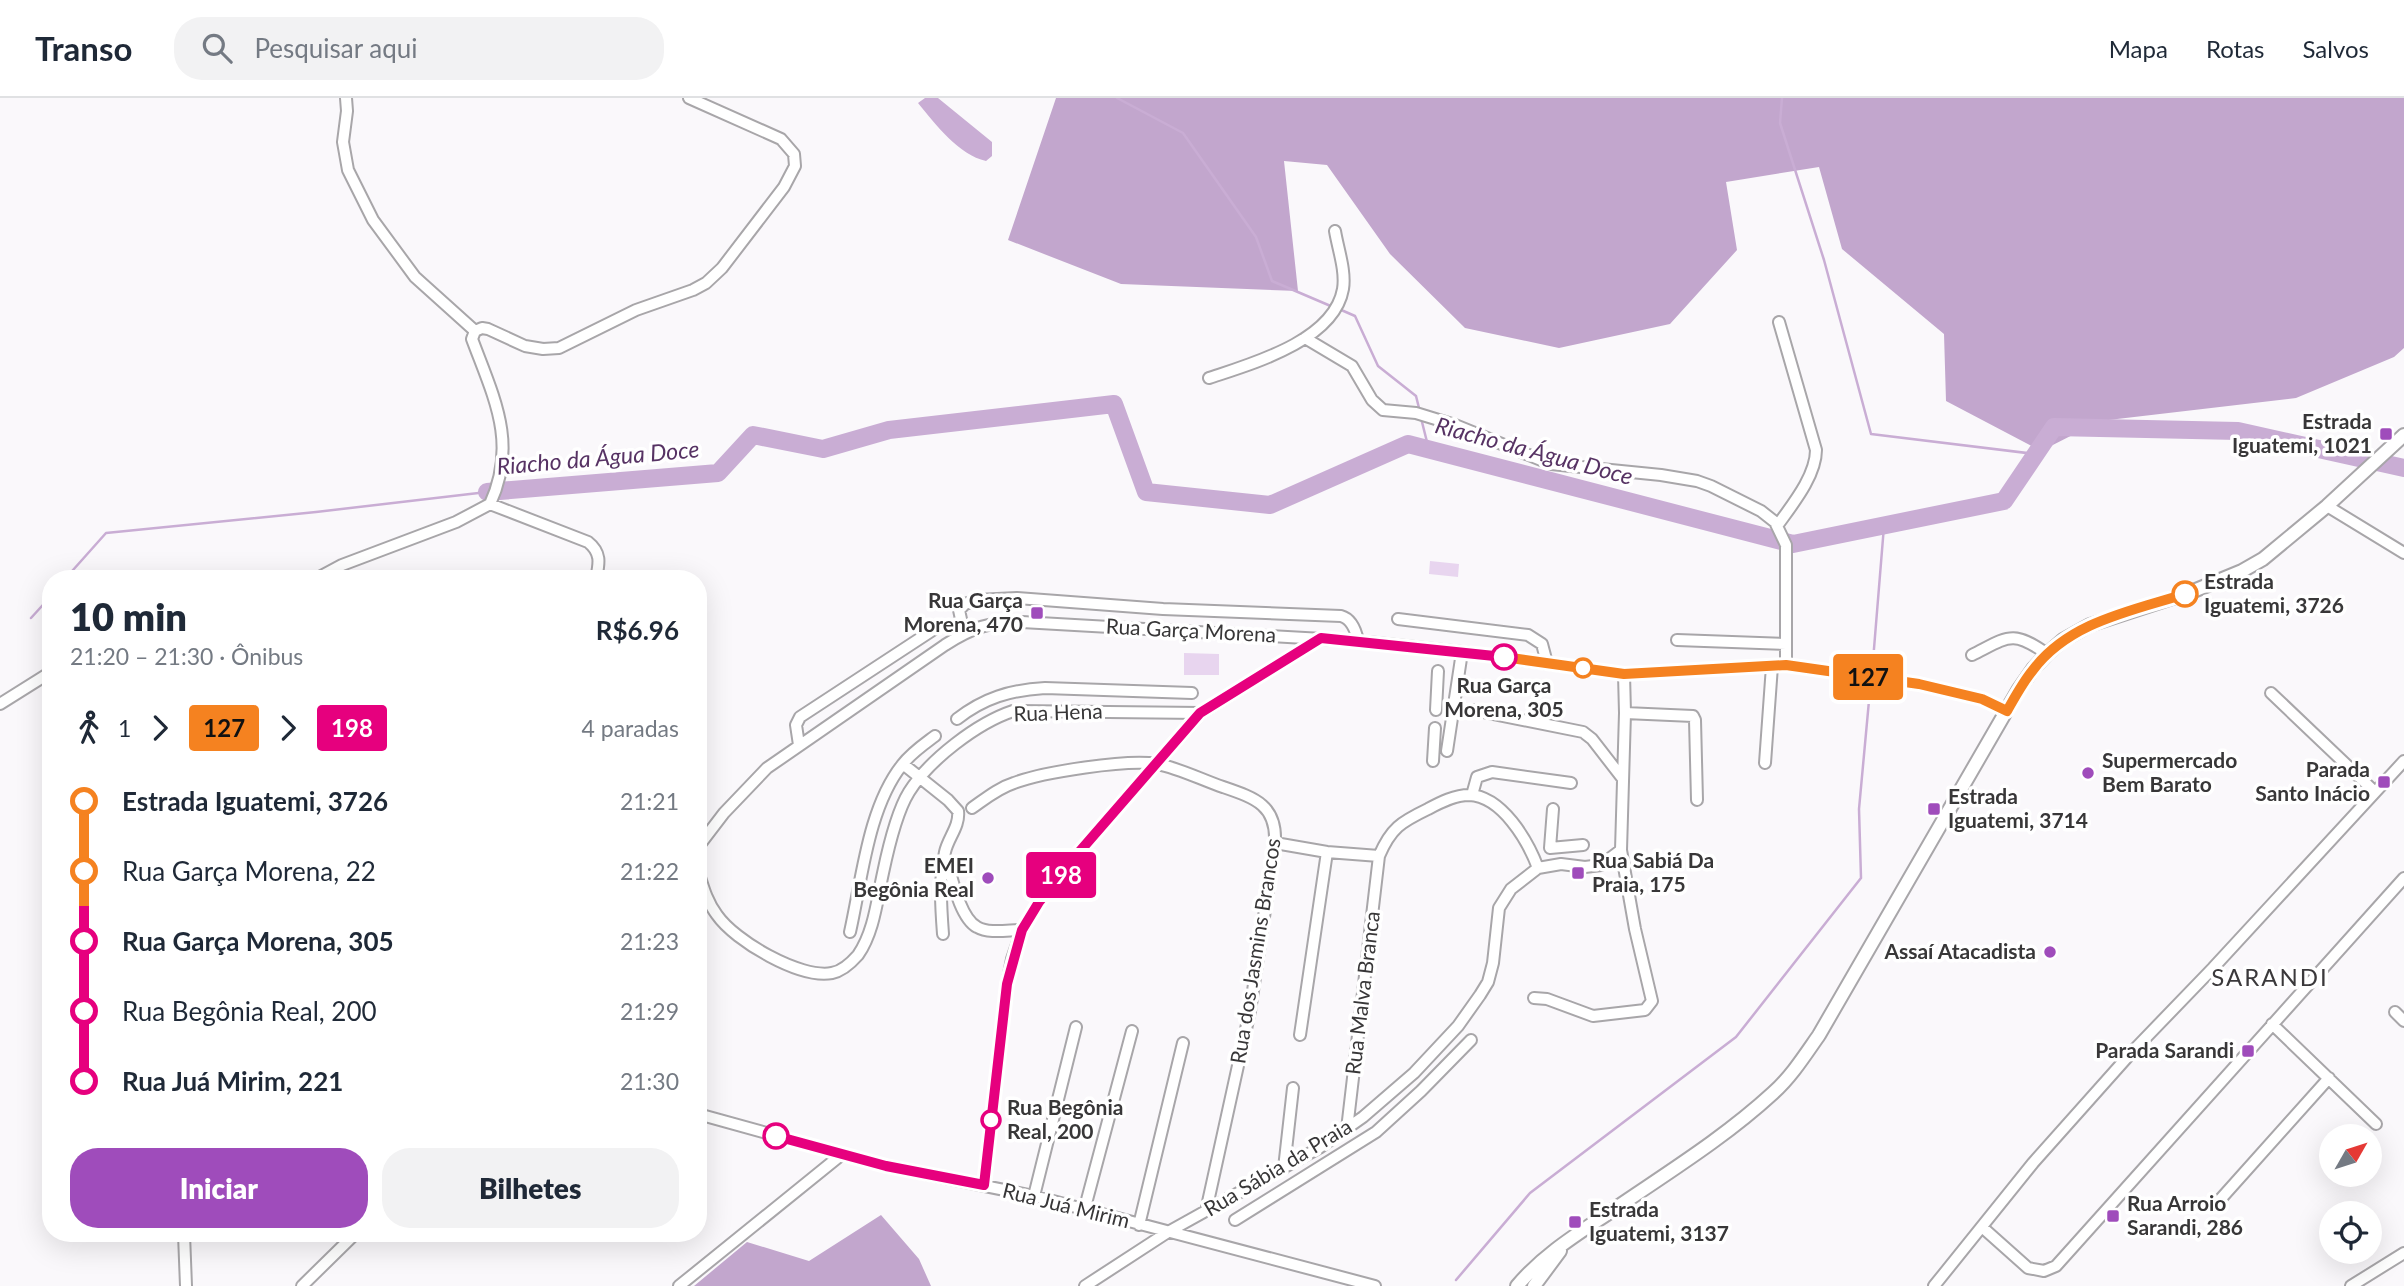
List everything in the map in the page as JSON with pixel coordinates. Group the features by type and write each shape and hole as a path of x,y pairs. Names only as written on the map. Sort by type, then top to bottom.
{"main road":[{"path":"1517,1286 1536,1265 1569,1240 1744,1117 1774,1093 1800,1064 2007,711 2033,668 2047,653 2063,640 2090,625 2191,592 2242,571 2263,559 2327,506 2404,435"},
{"path":"1534,1286 1543,1280 1569,1240"}],"street":[{"path":"346,98 343,142 348,170 373,219 415,277 475,331"},
{"path":"333,570 448,526 490,504 502,473 503,431 472,339 475,331 488,329 534,348 559,348 636,310 693,290 706,283 722,268 784,187 795,166 794,155 781,139 689,98"},
{"path":"1209,378 1253,363 1305,338 1314,332 1334,309 1343,288 1335,231"},
{"path":"1777,526 1816,460 1816,450 1779,322"},
{"path":"1305,338 1352,366 1372,400 1383,410 1416,413 1455,425 1551,464 1697,481 1761,511 1777,526 1786,545 1786,665"},
{"path":"490,504 588,542 599,556 597,570"},
{"path":"2327,506 2404,553"},
{"path":"964,633 959,610 965,604 988,598 1017,598 1163,609 1341,616 1350,621 1358,641"},
{"path":"1398,619 1528,635 1542,645 1547,663"},
{"name":"Rua Garça Morena","path":"707,836 766,768 964,633 989,623 1022,622 1321,638 1462,652 1624,674 1786,665 1919,684 1982,699 2007,711"},
{"path":"799,745 796,725 800,717 939,626"},
{"path":"984,1185 1007,984 1022,930 1039,902 1200,713 1321,638"},
{"path":"1972,655 2010,638 2027,639 2047,653"},
{"path":"1677,640 1786,644"},
{"path":"1447,751 1462,652"},
{"path":"1765,763 1772,666"},
{"path":"1436,710 1437,671"},
{"path":"1534,998 1547,999 1592,1016 1645,1010 1652,1001 1620,850 1624,674"},
{"path":"0,704 42,678"},
{"path":"957,719 973,707 1007,692 1045,688 1192,693"},
{"path":"1086,690 1086,710"},
{"path":"2271,694 2375,792"},
{"path":"1437,695 1455,697"},
{"name":"Rua Hena","path":"707,898 716,915 733,934 752,948 805,971 835,973 850,963 863,947 871,925 886,858 908,793 953,747 1000,715 1028,710 1200,713"},
{"path":"1473,710 1583,732 1592,739 1623,779"},
{"path":"1625,713 1693,716 1697,800"},
{"path":"1433,761 1434,732 1449,738"},
{"path":"850,932 879,808 903,764 934,736"},
{"path":"1934,1286 2033,1163 2404,761"},
{"path":"903,764 956,808 959,821 945,854 940,901 943,934"},
{"path":"972,808 999,789 1030,779 1092,767 1157,764"},
{"name":"Rua dos Jasmins Brancos","path":"1157,764 1252,798 1264,806 1274,821 1275,844 1250,1011 1206,1211"},
{"path":"1472,795 1477,777 1492,772 1571,783"},
{"path":"1275,844 1379,856 1386,839 1402,821 1442,801 1472,795 1499,809 1512,822 1531,849 1538,867 1561,864 1585,867 1601,865 1620,850"},
{"path":"1550,848 1553,808"},
{"path":"1531,849 1583,845"},
{"path":"1300,1035 1327,852"},
{"path":"945,854 969,921 985,930 1022,930"},
{"name":"Rua Malva Branca","path":"1347,1129 1379,856"},
{"name":"Rua Sábia da Praia","path":"1085,1286 1168,1232 1284,1168 1347,1129 1414,1073 1470,1010 1488,982 1502,901 1511,889 1538,867"},
{"path":"1982,1227 2028,1268 2044,1271 2056,1266 2404,878"},
{"path":"2395,1012 2404,1021"},
{"path":"2272,1024 2376,1124"},
{"path":"1034,1196 1076,1027"},
{"path":"1084,1211 1132,1031"},
{"path":"1235,1220 1376,1132 1471,1040"},
{"path":"1139,1225 1183,1043"},
{"path":"2218,1202 2329,1078"},
{"path":"1284,1168 1293,1088"},
{"name":"Rua Juá Mirim","path":"707,1117 841,1155 1034,1196 1375,1286"},
{"path":"1363,1117 1376,1132"},
{"path":"679,1286 841,1155"},
{"path":"184,1242 186,1286"},
{"path":"302,1286 347,1242"},
{"path":"2350,1286 2404,1253"}],"shaded area":[{"path":"925,98 938,98 992,142 992,156 986,161 957,146 918,103"},
{"path":"1056,98 2404,98 2404,348 2394,357 2296,398 2100,421 2041,451 1946,401 1944,334 1842,249 1819,167 1726,182 1737,250 1670,324 1559,348 1465,328 1390,254 1327,165 1284,161 1298,291 1121,284 1008,240"},
{"path":"1430,561 1459,564 1458,577 1429,574"},
{"path":"1184,653 1219,654 1219,675 1184,675"},
{"path":"881,1215 919,1259 931,1286 694,1286 747,1242 809,1261"}],"waterway":[{"path":"1117,98 1183,133 1256,237 1272,281 1333,307"},
{"path":"1782,98 1780,123 1824,260 1871,434 2035,454"},
{"path":"1339,309 1355,316 1378,366 1416,396 1420,412"},
{"name":"Riacho da Água Doce","path":"487,492 718,473 753,435 823,449 889,430 1114,404 1146,492 1270,505 1408,444 1793,544 2004,501 2054,427 2238,431 2404,468"},
{"path":"1421,418 1429,450"},
{"path":"73,570 106,533 487,492"},
{"path":"1872,673 1884,526"},
{"path":"31,618 42,606"},
{"path":"1456,1280 1530,1193 1736,1037 1861,878 1859,809 1871,679"}],"bus line":[{"name":"127","path":"1504,657 1624,674 1786,665 1919,684 1982,699 2007,711 2033,668 2063,640 2090,625 2185,594"},
{"name":"198","path":"776,1136 886,1166 984,1185 1007,984 1022,930 1039,902 1074,858 1200,713 1321,638 1504,657"}],"place":[{"name":"Estrada Iguatemi, 1021","path":"2386,434"},
{"name":"Estrada Iguatemi, 3726","path":"2185,594"},
{"name":"Rua Garça Morena, 470","path":"1037,613"},
{"name":"Rua Garça Morena, 305","path":"1504,657"},
{"name":"Supermercado Bem Barato","path":"2088,773"},
{"name":"Parada Santo Inácio","path":"2384,782"},
{"name":"Estrada Iguatemi, 3714","path":"1934,809"},
{"name":"Rua Sabiá Da Praia, 175","path":"1578,873"},
{"name":"EMEI Begônia Real","path":"988,878"},
{"name":"Assaí Atacadista","path":"2050,952"},
{"name":"Parada Sarandi","path":"2248,1051"},
{"name":"Rua Begônia Real, 200","path":"991,1120"},
{"name":"Rua Arroio Sarandi, 286","path":"2113,1216"},
{"name":"Estrada Iguatemi, 3137","path":"1575,1222"}],"district":[{"name":"SARANDI","path":"2270,978"}]}
